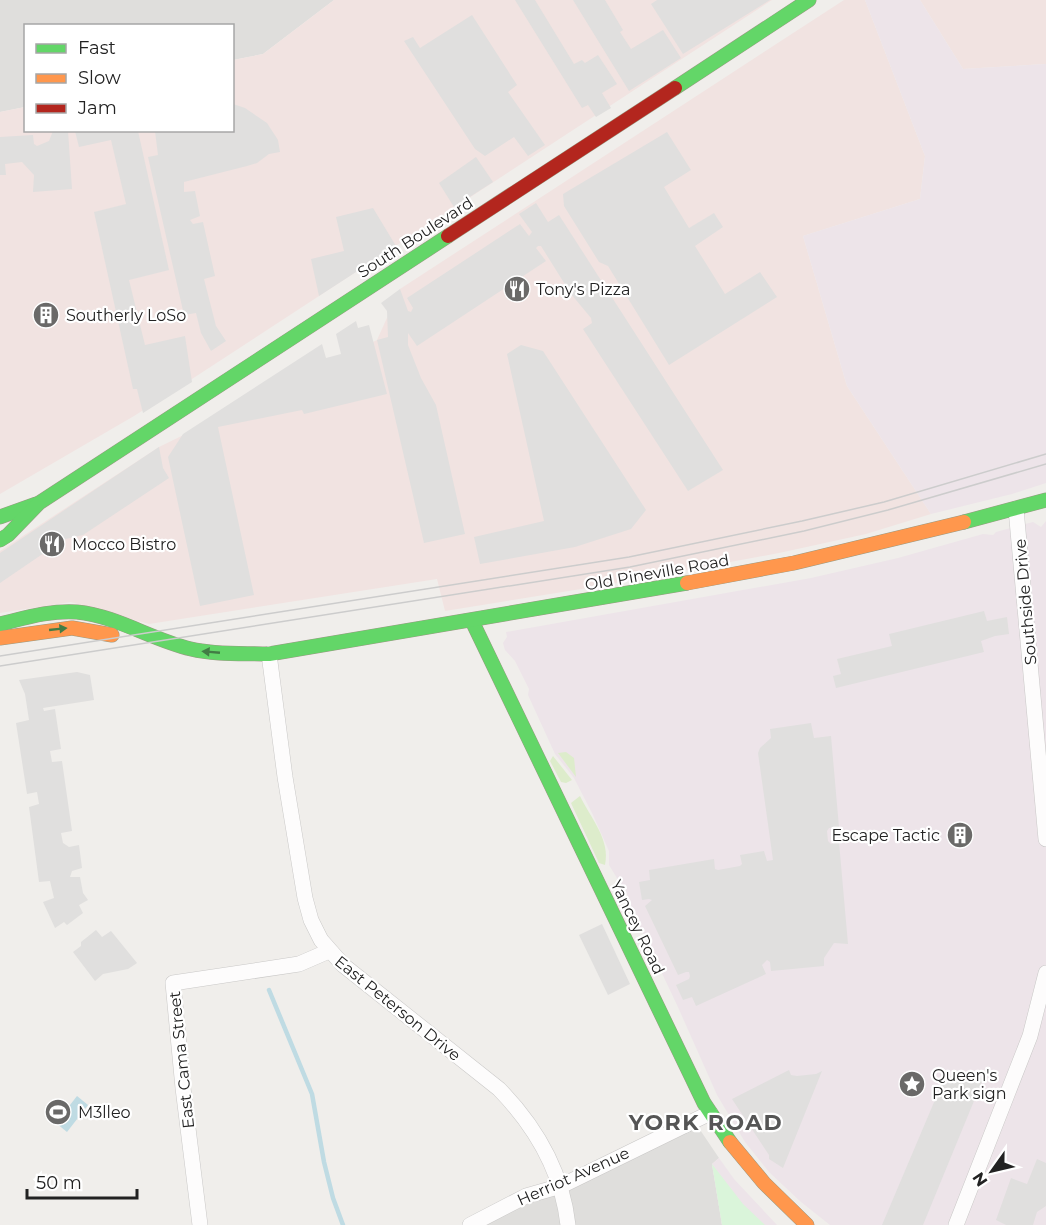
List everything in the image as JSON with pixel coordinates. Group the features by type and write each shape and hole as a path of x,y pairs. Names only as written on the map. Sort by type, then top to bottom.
{"street":[{"name":"South Boulevard","path":"0,517 39,503 809,0"},
{"name":"Old Pineville Road","path":"0,624 46,613 78,612 126,625 164,641 192,649 213,653 269,654 648,591 794,563 1046,500"},
{"name":"South Boulevard","path":"0,540 8,536 39,503"},
{"name":"Southside Drive","path":"1016,509 1046,838"},
{"name":"Yancey Road","path":"472,621 710,1113 749,1169 807,1225"},
{"name":"Old Pineville Road","path":"0,638 72,628 88,629 124,638 175,658 215,666 249,665 269,654"},
{"name":"East Peterson Drive","path":"269,654 285,777 311,920 329,951 360,980 499,1089 519,1109 550,1158 561,1185 568,1225"},
{"name":"East Cama Street","path":"200,1225 173,983 299,964 329,951"},
{"path":"956,1225 1030,1036 1046,973"},
{"name":"Herriot Avenue","path":"470,1225 526,1196 561,1185 710,1113"}],"shaded area":[{"path":"0,0 334,0 263,54 234,60 234,24 24,24 24,107 0,112"},
{"path":"334,0 772,0 195,377 134,416 0,494 0,112 24,107 24,132 234,132 234,60 263,54"},
{"path":"515,0 535,0 574,64 582,60 585,63 598,55 617,84 602,93 611,108 596,117 588,105 582,108"},
{"path":"573,0 605,0 623,30 620,32 631,49 663,30 681,58 629,91"},
{"path":"657,0 770,0 683,54 651,4"},
{"path":"844,0 865,0 925,156 920,199 803,236 847,386 931,514 866,534 779,553 606,585 445,611 437,579 149,624 71,602 0,613 0,551 159,447 377,340 400,289"},
{"path":"865,0 920,0 963,69 1046,64 1046,483 931,514 847,386 803,236 920,199 925,156"},
{"path":"920,0 1046,0 1046,64 963,69"},
{"path":"472,15 517,85 508,92 545,145 528,156 514,137 485,156 475,149 404,41 413,37 420,48"},
{"path":"234,104 245,108 267,123 278,140 280,152 269,154 257,163 184,182 184,192 195,191 200,216 190,220 193,224 203,222 215,276 204,279 216,326 226,341 211,351 201,333 196,313 184,315 148,157 158,155 155,132 234,132"},
{"path":"53,132 68,132 72,189 33,192 34,175 22,162 5,164 6,175 0,175 0,137 33,135 34,144 37,146 49,141"},
{"path":"75,132 138,132 169,270 129,280 145,345 185,336 192,382 143,413 137,389 133,389 94,212 126,204 111,140 79,147"},
{"path":"667,132 691,170 664,187 689,228 714,213 723,227 695,246 725,294 760,272 777,297 669,365 608,266 599,262 564,206 563,194"},
{"path":"476,157 493,182 454,207 439,183"},
{"path":"536,203 548,222 559,215 723,470 688,491 583,329 592,323 591,318 571,294 541,246 538,246 536,248 546,261 417,346 408,333 408,345 421,378 436,405 465,534 424,543 377,340 388,337 387,311 381,303 400,289 408,311 411,312 413,308 407,298 520,224 529,236 532,232 519,214"},
{"path":"373,208 396,246 319,296 311,259 344,251 336,217"},
{"path":"356,321 358,328 369,325 387,394 304,414 302,410 218,427 254,595 200,606 168,457 183,434 322,344 326,358 341,354 336,334"},
{"path":"521,345 543,351 646,510 631,529 575,547 480,564 474,537 544,521 507,354"},
{"path":"159,447 163,468 169,478 83,535 44,544 44,553 0,583 0,553"},
{"path":"1046,521 1046,1225 830,1225 769,1172 745,1142 717,1095 632,910 629,898 609,865 609,851 593,815 574,778 555,754 528,695 529,689 515,661 505,650 503,643 507,637 506,632 811,578 898,558 983,534 993,535 996,532 1033,522 1041,527"},
{"path":"984,611 987,621 1007,617 1009,634 981,641 984,652 836,688 833,676 841,674 837,659 892,646 889,634"},
{"path":"77,672 90,675 94,700 43,708 44,711 55,709 61,749 50,751 52,762 62,761 72,831 61,833 63,843 69,847 79,845 82,868 72,871 70,877 80,877 83,893 88,900 79,905 83,913 67,925 64,922 55,928 43,902 54,898 50,881 39,882 29,807 39,804 37,792 27,794 16,723 29,720 25,694 19,680"},
{"path":"811,723 814,738 831,736 839,827 829,828 827,831 828,841 831,844 839,842 848,944 834,943 824,958 824,966 771,971 770,962 767,960 762,965 766,974 696,1006 692,997 683,1000 676,985 689,979 689,972 678,975 645,906 652,900 642,900 639,882 650,880 649,870 714,859 715,869 718,870 740,866 742,864 740,855 764,851 767,861 773,860 758,753 771,738 770,729"},
{"path":"602,924 630,984 608,995 579,935"},
{"path":"96,930 102,937 111,931 137,963 128,969 103,974 95,981 73,952"},
{"path":"789,1070 791,1075 797,1076 822,1071 783,1168 769,1159 769,1155 732,1099"},
{"path":"946,1074 955,1078 975,1075 983,1079 923,1225 882,1225"},
{"path":"690,1115 719,1158 712,1164 722,1225 475,1225"},
{"path":"719,1158 734,1179 777,1225 722,1225 712,1164"},
{"path":"1037,1159 1046,1163 1046,1206 1037,1212 1033,1225 1006,1225 996,1220 1011,1178 1027,1184"}],"green space":[{"path":"566,752 574,758 576,777 558,753"},
{"path":"553,756 572,780 566,783 561,782 550,761"},
{"path":"580,796 599,829 605,847 605,865 599,863 571,803"},
{"path":"712,1164 743,1204 765,1225 722,1225"}],"water":[{"path":"77,1096 88,1105 67,1132 56,1123"}],"waterway":[{"path":"269,990 312,1094 324,1162 343,1225"}],"tram line":[{"path":"0,656 629,557 884,502 1046,454"},
{"path":"0,666 630,567 804,531 888,510 1046,464"}],"traffic: fast":[{"path":"675,88 809,0"},
{"path":"0,540 8,535 39,503 448,236"},
{"path":"964,522 1046,500"},
{"path":"0,517 36,504"},
{"path":"0,624 48,613 77,612 106,618 162,640 200,651 269,654 687,583"},
{"path":"472,621 704,1103 730,1142"}],"traffic: slow":[{"path":"687,583 794,563 964,522"},
{"path":"0,638 72,628 112,635"},
{"path":"730,1142 764,1183 807,1225"}],"traffic: jam":[{"path":"448,236 675,88"}],"place":[{"name":"Tony's Pizza","path":"517,289"},
{"name":"Southerly LoSo","path":"46,315"},
{"name":"Mocco Bistro","path":"52,544"},
{"name":"Escape Tactic","path":"960,835"},
{"name":"Queen's Park sign","path":"912,1084"},
{"name":"M3lleo","path":"58,1112"}],"district":[{"name":"YORK ROAD","path":"706,1122"}]}
